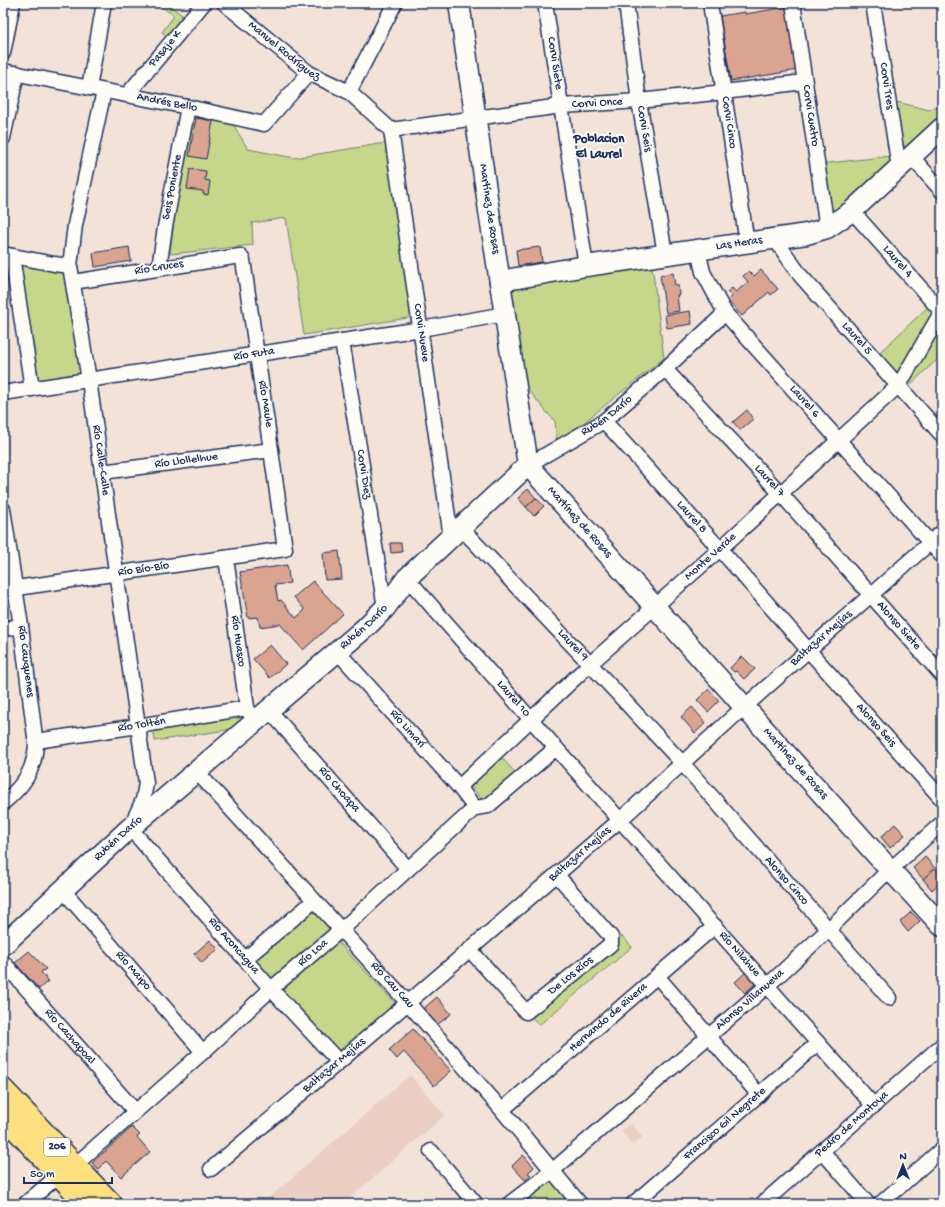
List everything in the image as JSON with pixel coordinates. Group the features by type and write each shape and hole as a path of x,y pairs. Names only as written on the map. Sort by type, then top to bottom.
{"highway":[{"name":"206","path":"3,1090 67,1170 87,1204"},
{"name":"206","path":"3,1115 67,1170 111,1204"}],"street":[{"path":"3,54 13,3"},
{"path":"89,88 104,3"},
{"name":"Pasaje K","path":"126,95 204,3"},
{"name":"Manuel Rodríguez","path":"224,3 240,8 309,72 349,92 391,130"},
{"path":"349,92 395,3"},
{"name":"Martínez de Rosas","path":"459,3 528,465 890,870 942,926"},
{"name":"Corvi Siete","path":"545,3 586,266"},
{"name":"Corvi Seis","path":"626,3 639,101 665,254"},
{"name":"Corvi Cinco","path":"710,3 747,243"},
{"name":"Corvi Cuatro","path":"793,3 826,228"},
{"name":"Corvi Tres","path":"873,3 905,162"},
{"path":"3,138 10,72"},
{"name":"Andrés Bello","path":"10,72 188,107 264,124 309,72"},
{"name":"Corvi Once","path":"391,130 561,106 639,101 804,82"},
{"name":"Río Calle-Calle","path":"104,91 75,225 70,266 89,380 146,783 143,800 130,828"},
{"name":"Seis Poniente","path":"160,268 165,227 188,107"},
{"name":"Las Heras","path":"500,281 586,266 807,234 826,228 852,211 942,128"},
{"name":"Corvi Nueve","path":"391,130 421,329 456,532"},
{"path":"905,162 942,191"},
{"name":"Laurel 4","path":"852,211 942,312"},
{"name":"Laurel 5","path":"775,239 800,275 942,435"},
{"name":"Laurel 6","path":"698,250 703,272 725,313 942,556"},
{"path":"32,389 8,255 70,266"},
{"name":"Río Cruces","path":"73,282 240,256 243,260"},
{"name":"Río Maule","path":"243,260 285,549"},
{"name":"Monte Verde","path":"459,787 590,664 781,494 899,385 942,312"},
{"name":"Rubén Darío","path":"3,945 130,828 197,772 257,714 365,628 385,608 407,578 528,465 604,421 665,369 725,313"},
{"name":"Río Futa","path":"3,393 257,355 505,314"},
{"name":"Corvi Diez","path":"342,341 385,608"},
{"name":"Laurel 7","path":"665,369 781,494 871,595"},
{"name":"Laurel 8","path":"604,421 720,549 809,651"},
{"name":"Río Llollelhue","path":"102,472 271,450"},
{"name":"Río Cauquenes","path":"3,509 9,589 21,626 36,741 35,754 30,771 19,788 3,803"},
{"name":"Laurel 9","path":"456,532 590,664 683,764"},
{"name":"Baltazar Mejías","path":"211,1169 339,1062 557,875 942,532"},
{"name":"Río Bío-Bío","path":"9,589 285,549"},
{"name":"Río Huasco","path":"226,558 257,714"},
{"name":"Laurel 10","path":"407,578 620,820"},
{"name":"Alonso Siete","path":"871,595 942,675"},
{"path":"3,629 21,626"},
{"name":"Río Limarí","path":"337,651 459,787 475,808"},
{"name":"Alonso Seis","path":"809,651 942,799"},
{"name":"Río Toltén","path":"36,741 138,726 257,714"},
{"name":"Río Choapa","path":"257,714 408,869"},
{"name":"Río Loa","path":"26,1204 203,1052 270,989 350,922 475,808 488,806 556,748"},
{"name":"Alonso Cinco","path":"683,764 889,998"},
{"name":"Río Cau Cau","path":"197,772 408,1003 502,1110 580,1204"},
{"name":"Río Nilahue","path":"620,820 874,1106"},
{"name":"Alonso Villanueva","path":"509,1204 552,1171 768,985 942,823"},
{"name":"Río Aconcagua","path":"130,828 270,989 339,1062"},
{"name":"De Los Ríos","path":"470,950 526,1012 611,944 611,937 557,875"},
{"name":"Río Maipo","path":"63,890 203,1052"},
{"path":"245,959 314,901"},
{"name":"Hernando de Rivera","path":"502,1110 715,926"},
{"name":"Río Cachapoal","path":"3,962 135,1111"},
{"path":"657,976 759,1095"},
{"name":"Francisco Gil Negrete","path":"633,1204 818,1043"},
{"name":"Pedro de Montoya","path":"762,1204 942,1045"},
{"path":"880,1204 942,1149"},
{"path":"431,1151 476,1204"},
{"path":"822,1151 868,1204"}],"shaded area":[{"path":"410,1075 445,1115 343,1204 262,1204"},
{"path":"630,1123 643,1137 633,1145 621,1131"}],"green space":[{"path":"157,3 167,3 182,15 182,22 169,38 162,32 174,16"},
{"path":"893,101 929,110 942,104 942,122 909,149 901,142"},
{"path":"198,114 231,121 248,149 294,158 385,143 413,317 304,335 286,218 252,223 253,245 171,254 176,204 194,118"},
{"path":"892,156 893,164 833,215 827,211 819,164"},
{"path":"18,260 64,270 83,378 35,384"},
{"path":"652,265 664,358 557,444 555,421 526,387 512,288"},
{"path":"931,304 935,314 897,375 878,354"},
{"path":"942,323 942,355 910,385 906,380"},
{"path":"243,711 246,727 155,741 153,726"},
{"path":"502,758 518,776 484,802 470,785"},
{"path":"308,902 332,930 271,983 246,954"},
{"path":"622,936 632,947 539,1025 529,1014"},
{"path":"335,939 396,1004 339,1058 279,988"},
{"path":"551,1179 569,1199 564,1204 518,1204"}],"building":[{"path":"787,7 798,70 731,81 720,16 745,12 745,14"},
{"path":"196,118 213,121 206,159 189,156"},
{"path":"190,169 206,171 205,180 210,181 208,195 203,194 203,191 187,189"},
{"path":"129,247 131,261 95,267 93,253"},
{"path":"540,247 542,262 518,266 516,250"},
{"path":"761,270 778,289 771,295 769,292 742,316 728,301 732,297 727,292 732,288 736,292 748,282 743,276 749,271 754,276"},
{"path":"673,273 675,285 678,285 679,295 677,295 679,311 666,313 660,275"},
{"path":"690,311 692,324 667,328 665,315"},
{"path":"747,410 753,419 740,430 733,422"},
{"path":"528,489 536,498 526,507 518,498"},
{"path":"536,498 544,506 534,516 526,507"},
{"path":"390,543 401,543 402,552 391,553"},
{"path":"339,551 342,579 325,580 323,553"},
{"path":"287,565 290,583 275,585 278,601 281,600 296,618 305,610 294,597 313,581 343,614 303,650 280,624 260,627 258,617 248,618 240,572"},
{"path":"270,645 286,664 270,678 253,659"},
{"path":"742,656 755,669 744,679 736,671 734,672 730,668"},
{"path":"709,689 719,701 708,712 697,700"},
{"path":"692,707 706,723 695,733 681,717"},
{"path":"895,824 905,835 890,848 881,837"},
{"path":"925,857 935,868 923,879 913,868"},
{"path":"935,868 942,876 942,881 932,890 923,879"},
{"path":"911,912 920,921 908,932 900,922"},
{"path":"210,940 218,949 202,963 194,954"},
{"path":"29,951 46,969 41,972 48,981 39,989 15,963"},
{"path":"746,972 756,983 745,993 735,982"},
{"path":"437,997 451,1014 437,1025 423,1009"},
{"path":"413,1029 451,1071 434,1086 404,1052 397,1059 389,1050"},
{"path":"132,1127 140,1135 137,1137 150,1152 121,1177 106,1161 98,1169 92,1163"},
{"path":"523,1155 534,1167 528,1173 531,1175 525,1180 512,1166"}],"district":[{"name":"Poblacion El Laurel","path":"599,146"}]}
